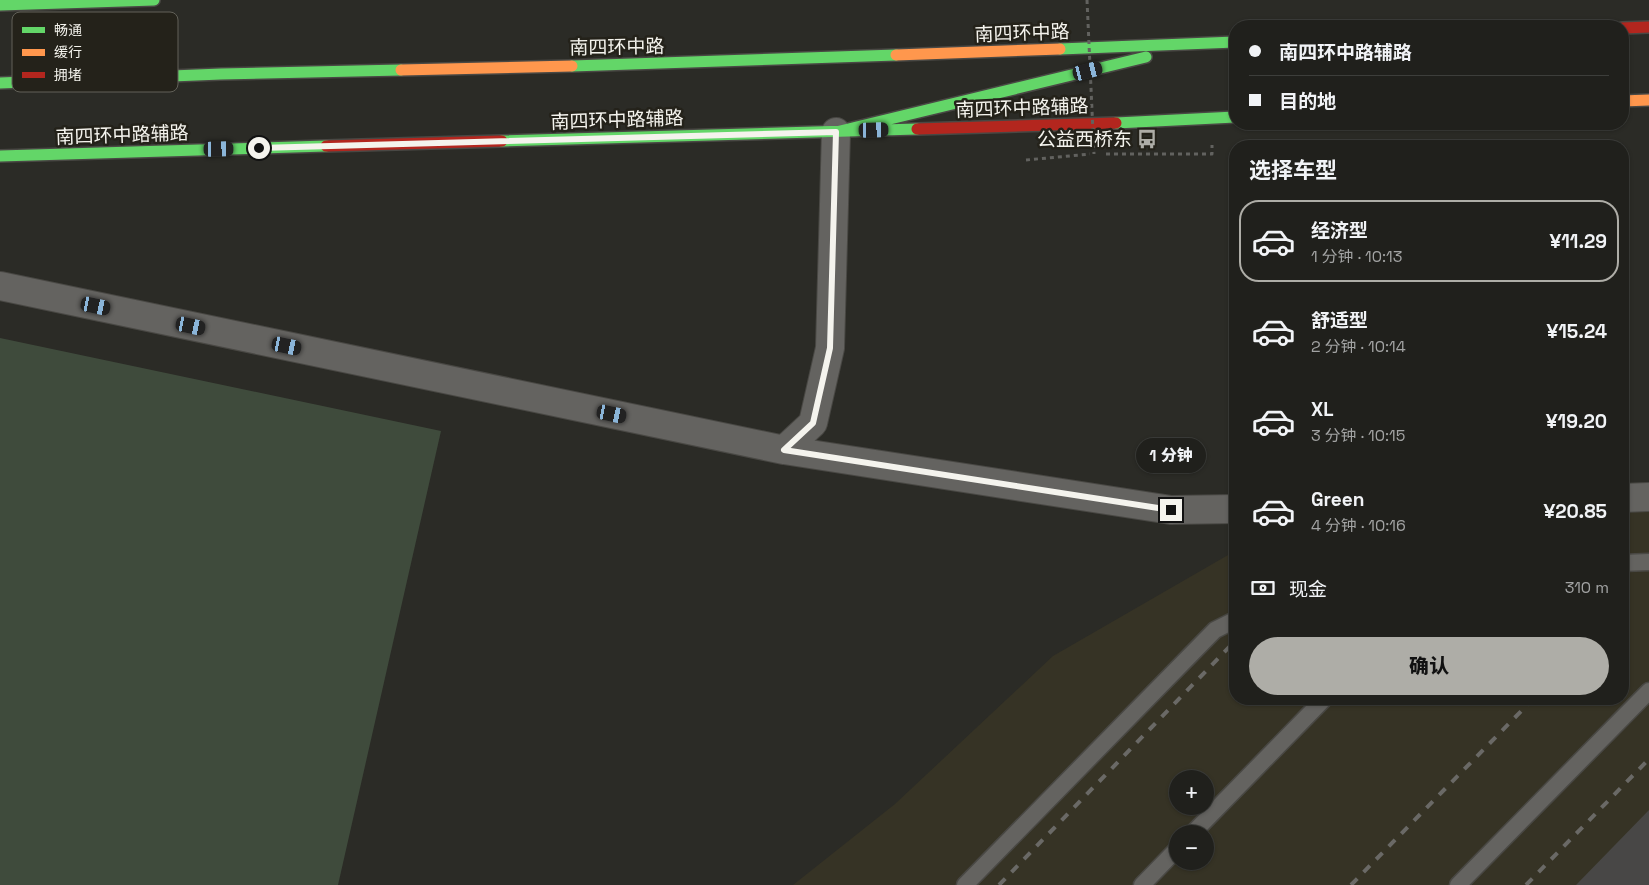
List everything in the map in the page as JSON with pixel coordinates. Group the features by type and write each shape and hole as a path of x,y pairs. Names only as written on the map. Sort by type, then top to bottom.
{"main road":[{"path":"0,5 154,0"},
{"path":"1629,28 1649,27"},
{"name":"南四环中路","path":"178,76 664,64 1229,42"},
{"path":"836,132 1204,43"},
{"path":"1629,101 1649,100"},
{"name":"南四环中路辅路","path":"0,156 836,132 1143,122 1229,116"}],"street":[{"path":"784,450 813,423 830,348 836,132"},
{"path":"0,286 784,450 1171,510 1229,509"},
{"path":"1629,498 1649,497"}],"lane":[{"path":"1629,563 1649,562"},
{"path":"965,885 1215,630 1229,623"},
{"path":"1458,885 1649,691"},
{"path":"1201,825 1318,705"},
{"path":"1142,885 1169,857"}],"path":[{"path":"1026,160 1094,154 1087,0"},
{"path":"1104,154 1212,154"}],"shaded area":[{"path":"1649,506 1649,885 793,885 895,804 1053,656 1229,554 1229,705 1629,705 1629,507"}],"green space":[{"path":"0,338 441,431 338,885 0,885"}],"building":[{"path":"1649,810 1649,885 1576,885"}],"railway":[{"path":"999,885 1229,647"},
{"path":"1351,885 1527,705"},
{"path":"1526,885 1649,759"}],"traffic: fast":[{"path":"0,5 154,0"},
{"path":"1060,49 1229,42"},
{"path":"572,66 896,55"},
{"path":"836,132 1146,57"},
{"path":"178,76 401,70"},
{"path":"0,83 12,83"},
{"path":"1116,123 1229,117"},
{"path":"502,141 917,129"},
{"path":"0,156 326,146"}],"traffic: slow":[{"path":"896,55 1060,49"},
{"path":"401,70 572,66"},
{"path":"1629,101 1649,100"}],"traffic: jam":[{"path":"1629,28 1649,27"},
{"path":"917,129 1116,123"},
{"path":"326,146 502,141"}],"place":[{"name":"公益西桥东","path":"1147,139"}],"route":[{"path":"259,148 836,132 830,348 813,423 784,450 1171,510"}]}
